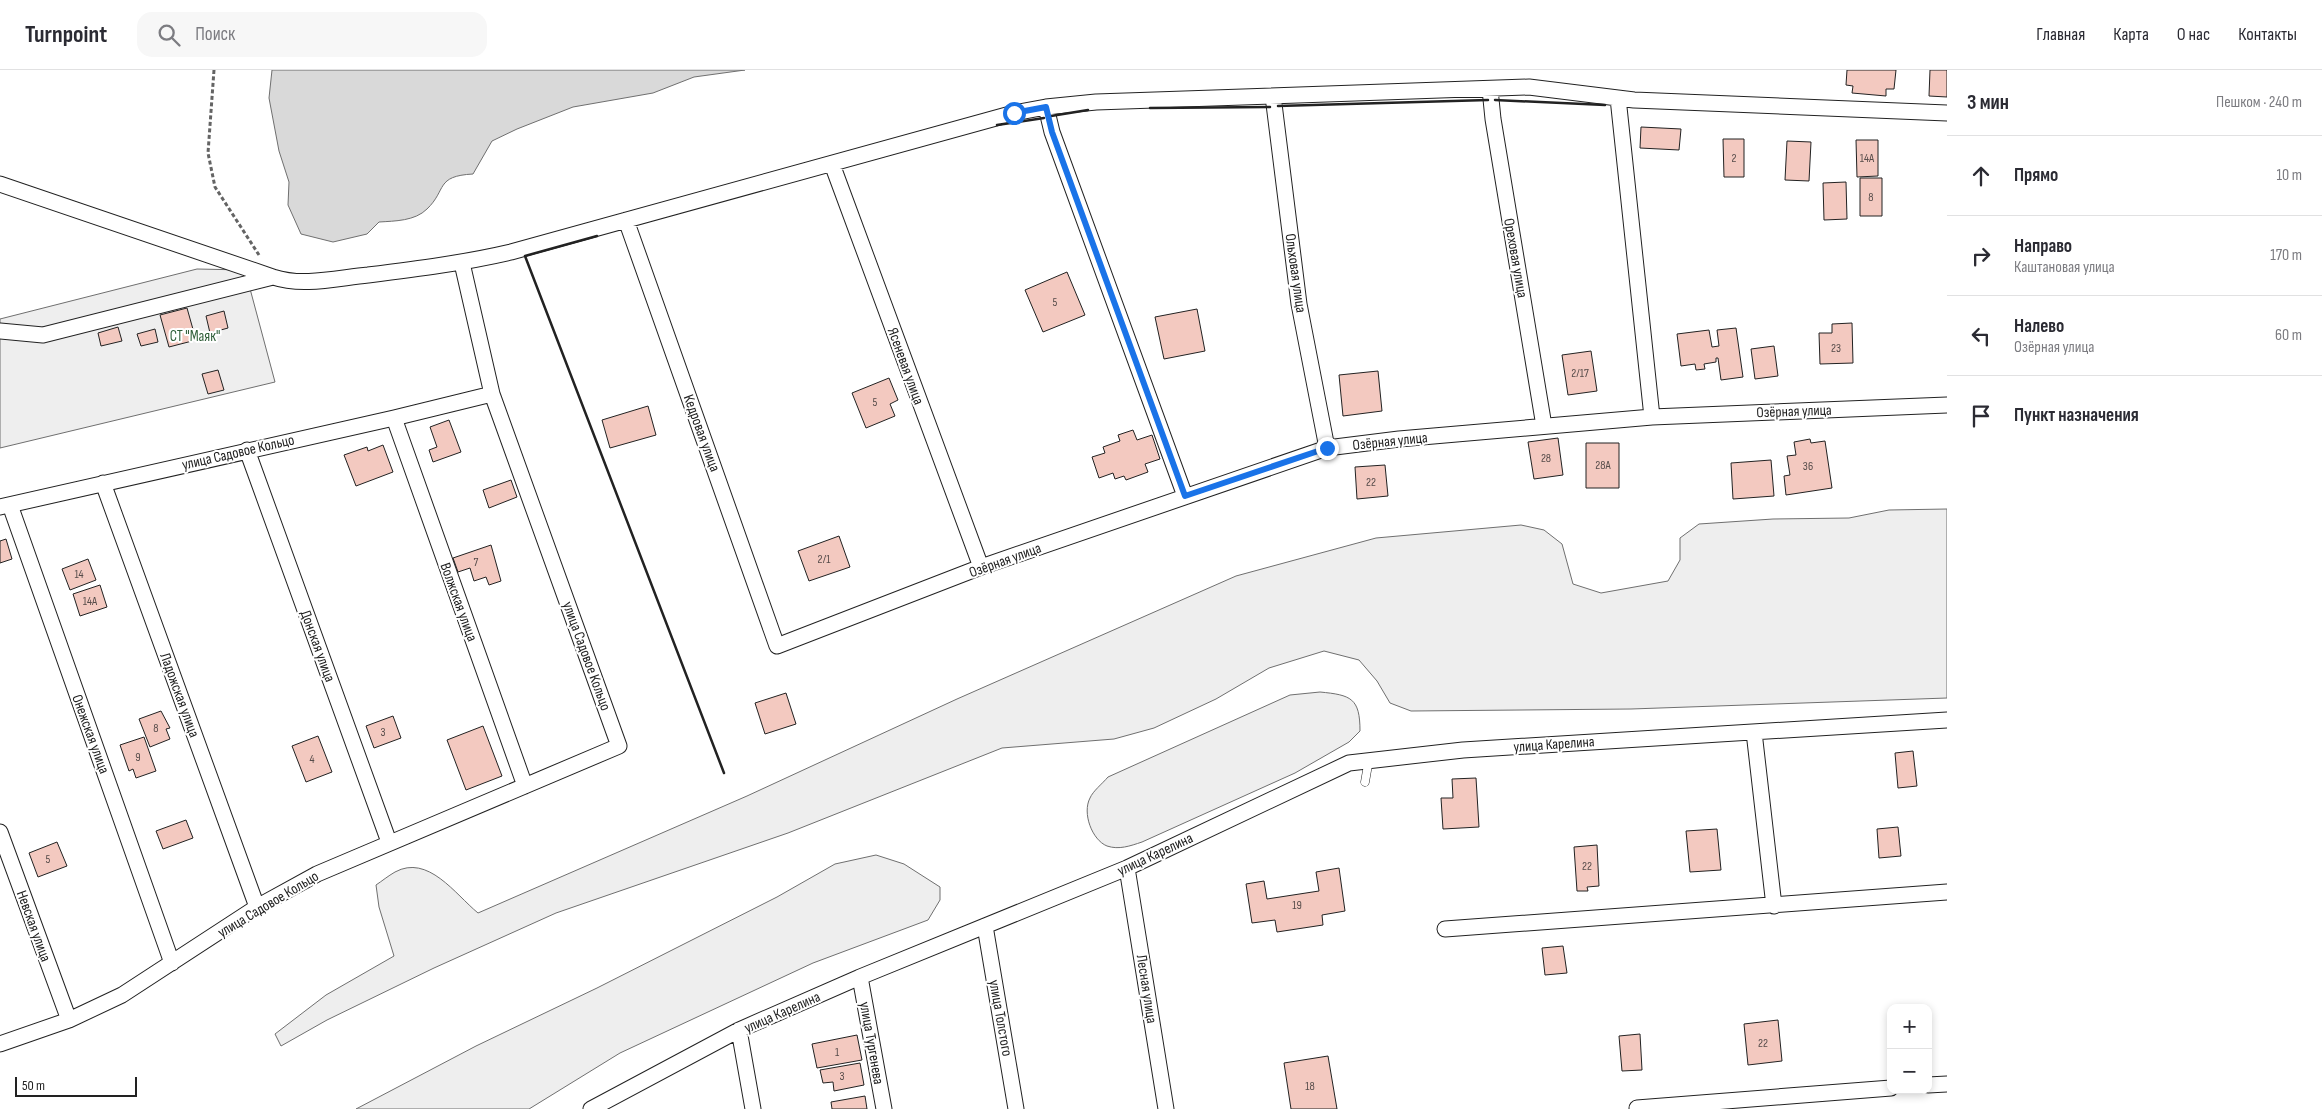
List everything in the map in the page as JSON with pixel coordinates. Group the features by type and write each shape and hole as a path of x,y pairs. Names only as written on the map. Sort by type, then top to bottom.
{"street":[{"path":"0,184 285,281 317,281 462,263 511,252 1014,113 1046,107 1096,102 1529,87 1618,98 1947,113"},
{"name":"Ореховая улица","path":"1490,89 1494,128 1544,426"},
{"name":"Ольховая улица","path":"1273,96 1299,304 1327,448"},
{"path":"1618,98 1652,417"},
{"path":"1046,107 1052,132 1185,496"},
{"name":"Ясеневая улица","path":"832,164 981,567"},
{"name":"Кедровая улица","path":"626,220 777,646"},
{"path":"462,263 492,394"},
{"path":"0,331 43,335 273,277"},
{"name":"улица Садовое Кольцо","path":"0,1044 69,1020 122,995 257,907 317,874 619,746 492,394 5,506"},
{"name":"Озёрная улица","path":"777,646 981,567 1327,448 1399,439 1652,417 1947,405"},
{"name":"Волжская улица","path":"394,418 525,786"},
{"name":"Донская улица","path":"247,450 389,842"},
{"name":"Ладожская улица","path":"103,483 257,907"},
{"name":"Онежская улица","path":"5,506 172,963"},
{"name":"улица Карелина","path":"591,1109 609,1104 739,1030 860,977 1127,868 1349,763 1369,759 1473,750 1947,720"},
{"path":"1754,732 1774,906"},
{"name":"Невская улица","path":"0,832 69,1020"},
{"name":"Лесная улица","path":"1127,868 1166,1109"},
{"path":"1445,929 1947,892"},
{"name":"улица Толстого","path":"985,926 1016,1109"},
{"name":"улица Тургенева","path":"860,977 884,1109"},
{"path":"739,1030 753,1109"},
{"path":"1932,1085 1947,1084"},
{"path":"1637,1108 1887,1088"}],"lane":[{"path":"1365,782 1369,759"}],"path":[{"path":"214,70 208,153 215,187 273,277"}],"green space":[{"name":"СТ \"Маяк\"","path":"197,269 245,270 275,382 0,448 0,319"},
{"path":"1947,509 1947,698 1631,709 1411,711 1390,703 1377,681 1359,660 1324,651 1269,668 1216,699 1154,728 1114,739 1002,748 788,833 556,913 434,968 327,1020 281,1046 275,1034 326,995 394,956 379,907 376,885 395,872 407,868 419,868 430,872 450,887 478,913 747,796 957,699 1236,576 1376,538 1521,525 1544,530 1562,544 1573,584 1601,593 1668,581 1680,560 1680,538 1699,524 1773,519 1849,518 1889,510"},
{"path":"1320,692 1346,697 1356,705 1360,720 1360,731 1349,742 1295,773 1142,842 1125,847 1111,847 1102,843 1093,832 1088,818 1088,804 1093,793 1108,777 1290,695"},
{"path":"876,855 904,864 940,887 940,900 928,920 813,963 620,1053 529,1109 356,1109 476,1046 597,988 777,897 835,864"}],"shaded area":[{"path":"272,70 745,70 694,77 653,93 573,107 517,129 492,141 473,174 461,175 447,181 433,202 422,213 404,220 379,222 367,234 333,242 301,234 288,205 289,182 279,151 269,98"}],"building":[{"path":"1847,70 1896,70 1894,89 1886,89 1886,96 1852,93 1853,86 1846,85"},
{"path":"1930,70 1947,70 1947,97 1929,96"},
{"path":"1641,127 1681,129 1679,150 1640,148"},
{"path":"1723,139 1744,139 1744,177 1724,177"},
{"path":"1856,140 1878,140 1878,176 1857,177"},
{"path":"1787,141 1811,142 1809,181 1785,180"},
{"path":"1860,178 1882,178 1882,216 1860,216"},
{"path":"1846,182 1847,219 1824,220 1823,183"},
{"path":"1067,272 1085,315 1043,332 1025,290"},
{"path":"187,308 196,340 169,347 160,315"},
{"path":"1197,309 1205,351 1164,359 1155,317"},
{"path":"224,311 228,328 210,333 206,316"},
{"path":"1852,323 1853,363 1820,364 1819,333 1832,333 1832,324"},
{"path":"118,327 122,341 101,346 98,333"},
{"path":"1736,328 1743,377 1721,380 1718,358 1716,358 1716,362 1704,364 1705,369 1696,370 1695,364 1681,366 1677,334 1709,330 1712,347 1719,346 1717,330"},
{"path":"155,329 158,342 141,346 137,334"},
{"path":"1774,346 1778,376 1755,379 1751,349"},
{"path":"1591,351 1597,391 1568,395 1562,355"},
{"path":"218,370 224,390 208,394 202,374"},
{"path":"1378,371 1382,411 1343,416 1339,375"},
{"path":"889,378 898,400 890,404 895,416 866,428 852,393"},
{"path":"648,406 656,435 610,448 602,420"},
{"path":"449,420 461,452 433,462 429,450 437,447 430,427"},
{"path":"1133,430 1137,440 1152,435 1160,459 1145,464 1148,472 1126,480 1124,476 1115,479 1113,473 1099,478 1092,457 1105,453 1103,447 1120,441 1118,435"},
{"path":"1558,438 1563,475 1534,479 1528,442"},
{"path":"1810,439 1811,443 1825,441 1832,488 1786,495 1784,476 1790,475 1787,456 1796,455 1794,442"},
{"path":"1586,443 1619,443 1619,488 1586,488"},
{"path":"383,445 393,472 356,486 344,455 367,447 368,451"},
{"path":"1771,460 1774,496 1733,499 1731,463"},
{"path":"1385,465 1388,496 1357,499 1355,467"},
{"path":"511,480 517,497 489,508 483,490"},
{"path":"839,536 850,567 809,581 798,551"},
{"path":"6,539 12,559 0,563 0,541"},
{"path":"491,545 501,581 489,585 486,577 474,581 470,568 458,572 453,558"},
{"path":"88,559 96,580 70,590 62,569"},
{"path":"100,585 107,607 80,616 73,594"},
{"path":"786,693 796,724 765,734 755,703"},
{"path":"161,711 170,728 166,729 170,739 150,747 139,719"},
{"path":"393,716 401,738 374,748 366,726"},
{"path":"483,726 502,776 466,790 447,740"},
{"path":"318,736 332,772 306,782 292,746"},
{"path":"144,737 156,771 136,778 133,769 129,771 120,745"},
{"path":"1913,751 1917,786 1898,788 1895,753"},
{"path":"1476,778 1479,827 1443,829 1441,798 1453,798 1452,779"},
{"path":"186,820 193,838 163,849 156,831"},
{"path":"1898,827 1901,856 1879,858 1877,829"},
{"path":"1717,829 1721,870 1690,872 1686,831"},
{"path":"57,842 67,866 38,877 29,853"},
{"path":"1597,845 1599,886 1587,887 1588,891 1577,891 1574,847"},
{"path":"1339,868 1345,911 1322,915 1323,925 1277,932 1275,920 1252,923 1246,884 1264,881 1267,899 1319,891 1316,872"},
{"path":"1563,946 1567,973 1545,975 1542,948"},
{"path":"1778,1020 1782,1061 1748,1065 1744,1024"},
{"path":"1640,1034 1642,1070 1622,1071 1619,1036"},
{"path":"857,1035 862,1060 817,1068 812,1044"},
{"path":"1328,1056 1337,1109 1291,1109 1284,1063"},
{"path":"860,1063 864,1085 834,1091 833,1082 823,1083 820,1070"},
{"path":"865,1096 867,1109 832,1109 831,1102"}],"wall":[{"path":"1278,106 1488,100"},
{"path":"1495,100 1605,105"},
{"path":"1150,108 1270,107"},
{"path":"1051,116 1088,110"},
{"path":"997,125 1044,118"},
{"path":"597,236 525,256 724,773"}],"route":[{"path":"1014,113 1046,107 1052,132 1185,496 1327,448"}]}
